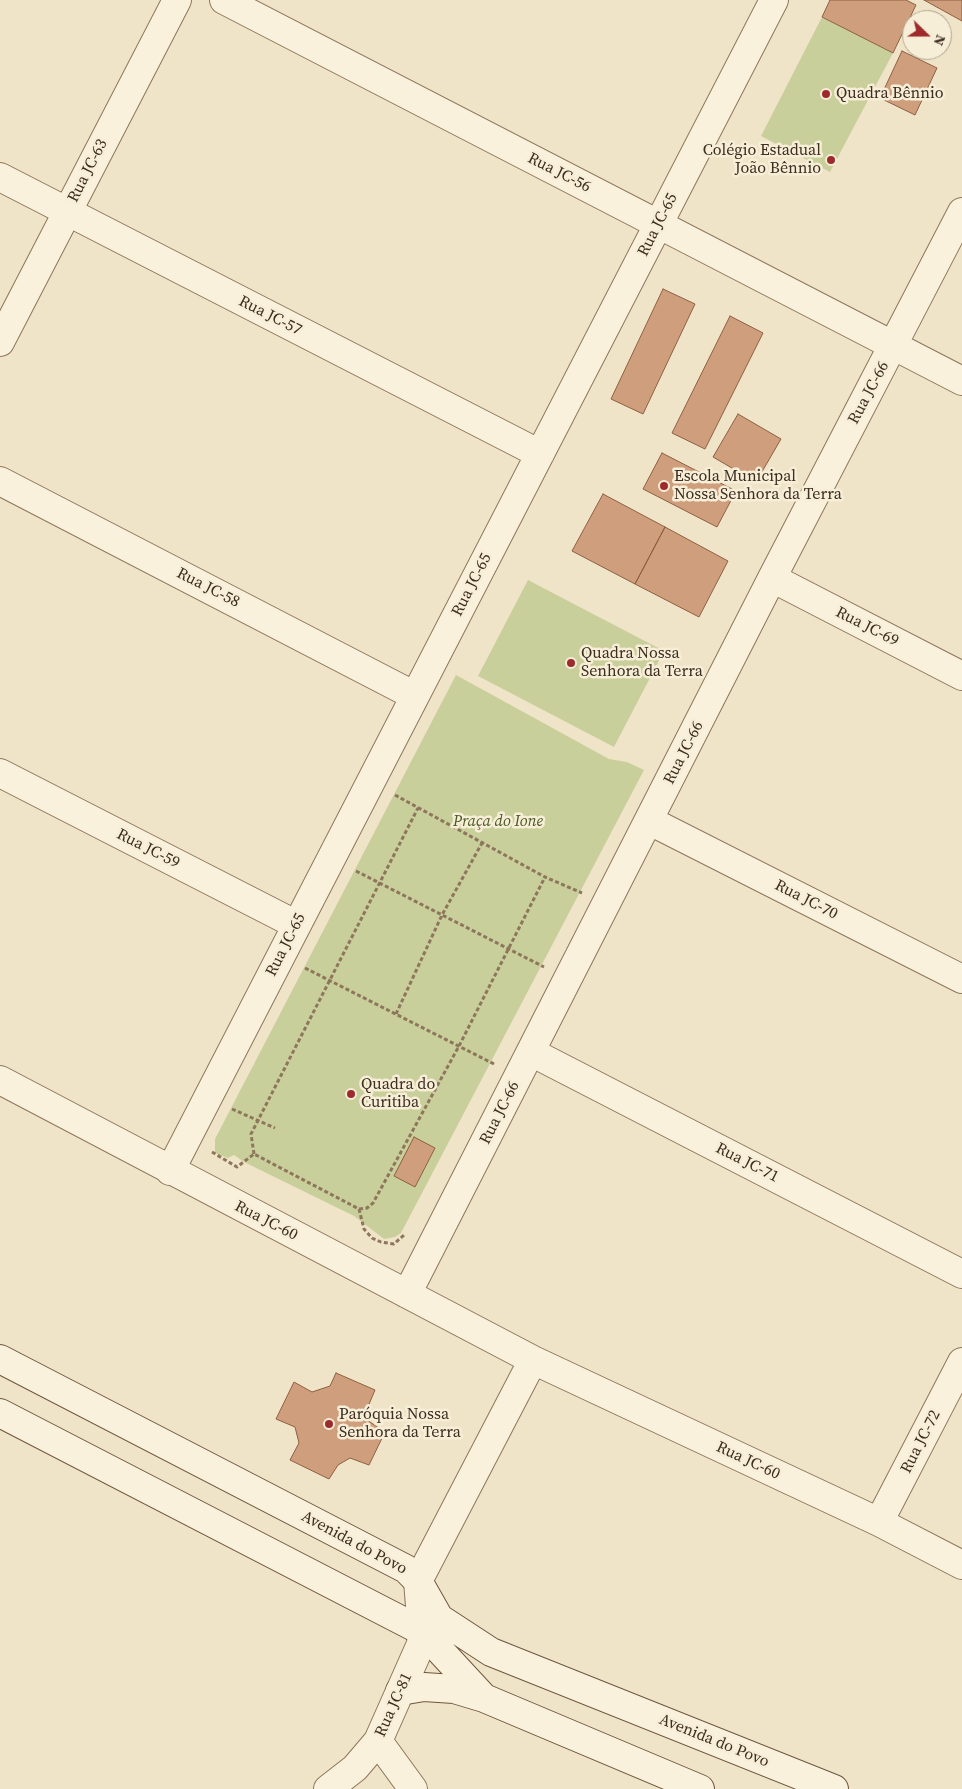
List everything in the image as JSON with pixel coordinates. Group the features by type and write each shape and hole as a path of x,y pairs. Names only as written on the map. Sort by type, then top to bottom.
{"street":[{"name":"Rua JC-63","path":"0,342 177,0"},
{"name":"Rua JC-56","path":"224,0 962,381"},
{"name":"Rua JC-65","path":"170,1171 774,0"},
{"name":"Rua JC-57","path":"0,177 540,454"},
{"name":"Rua JC-66","path":"407,1294 650,821 772,578 962,212"},
{"name":"Rua JC-58","path":"0,481 415,696"},
{"name":"Rua JC-69","path":"772,578 962,676"},
{"name":"Rua JC-59","path":"0,772 297,925"},
{"name":"Rua JC-70","path":"650,821 962,979"},
{"name":"Rua JC-71","path":"531,1052 962,1274"},
{"name":"Rua JC-60","path":"0,1080 533,1360 879,1522 962,1565"},
{"name":"Avenida do Povo","path":"0,1359 406,1569 418,1581 439,1618 491,1652 834,1789"},
{"path":"422,1631 418,1581 533,1360"},
{"name":"Rua JC-72","path":"879,1522 962,1362"},
{"path":"0,1413 422,1631 484,1698"},
{"name":"Rua JC-81","path":"328,1789 355,1768 378,1741 421,1644 422,1631"},
{"path":"400,1690 424,1687 454,1689 484,1698 700,1789"},
{"path":"378,1741 413,1789"}],"path":[{"path":"394,794 545,877 585,894 580,902"},
{"path":"254,1154 251,1134 418,808"},
{"path":"396,1014 442,914 482,843"},
{"path":"355,870 547,968"},
{"path":"254,1154 359,1209 367,1208 373,1203 459,1046 545,877"},
{"path":"297,964 496,1065 492,1074"},
{"path":"227,1107 275,1128"},
{"path":"212,1147 213,1154 237,1167 254,1154"},
{"path":"359,1209 364,1229 372,1238 381,1242 394,1244 404,1235 409,1226"}],"green space":[{"name":"Quadra Bênnio","path":"822,17 893,53 830,172 761,136"},
{"name":"Quadra Nossa Senhora da Terra","path":"528,580 664,651 614,747 478,676"},
{"name":"Praça do Ione","path":"456,675 609,759 627,762 644,770 401,1233 395,1237 384,1239 354,1216 244,1162 234,1155 228,1158 215,1153 215,1139"}],"building":[{"path":"830,0 906,0 916,5 914,10 902,10 902,34 893,53 822,17"},
{"path":"924,0 962,0 962,21 952,15 952,10 942,10"},
{"path":"902,51 902,60 921,60 937,68 915,115 880,98"},
{"path":"663,289 695,304 643,414 611,399"},
{"path":"730,316 763,333 705,449 672,433"},
{"path":"738,414 781,439 756,482 713,457"},
{"path":"662,453 736,491 717,527 643,489"},
{"path":"603,494 665,527 635,584 572,551"},
{"path":"665,527 728,561 699,617 635,584"},
{"path":"414,1137 435,1148 415,1187 394,1176"},
{"name":"Paróquia Nossa Senhora da Terra","path":"336,1373 375,1390 367,1409 367,1420 385,1432 369,1465 350,1458 338,1465 329,1479 290,1460 299,1443 295,1427 276,1419 294,1382 312,1392 330,1386"}],"place":[{"name":"Quadra Bênnio","path":"826,94"},
{"name":"Colégio Estadual João Bênnio","path":"831,160"},
{"name":"Escola Municipal Nossa Senhora da Terra","path":"664,486"},
{"name":"Quadra Nossa Senhora da Terra","path":"571,663"},
{"name":"Quadra do Curitiba","path":"351,1094"},
{"name":"Paróquia Nossa Senhora da Terra","path":"329,1424"}]}
